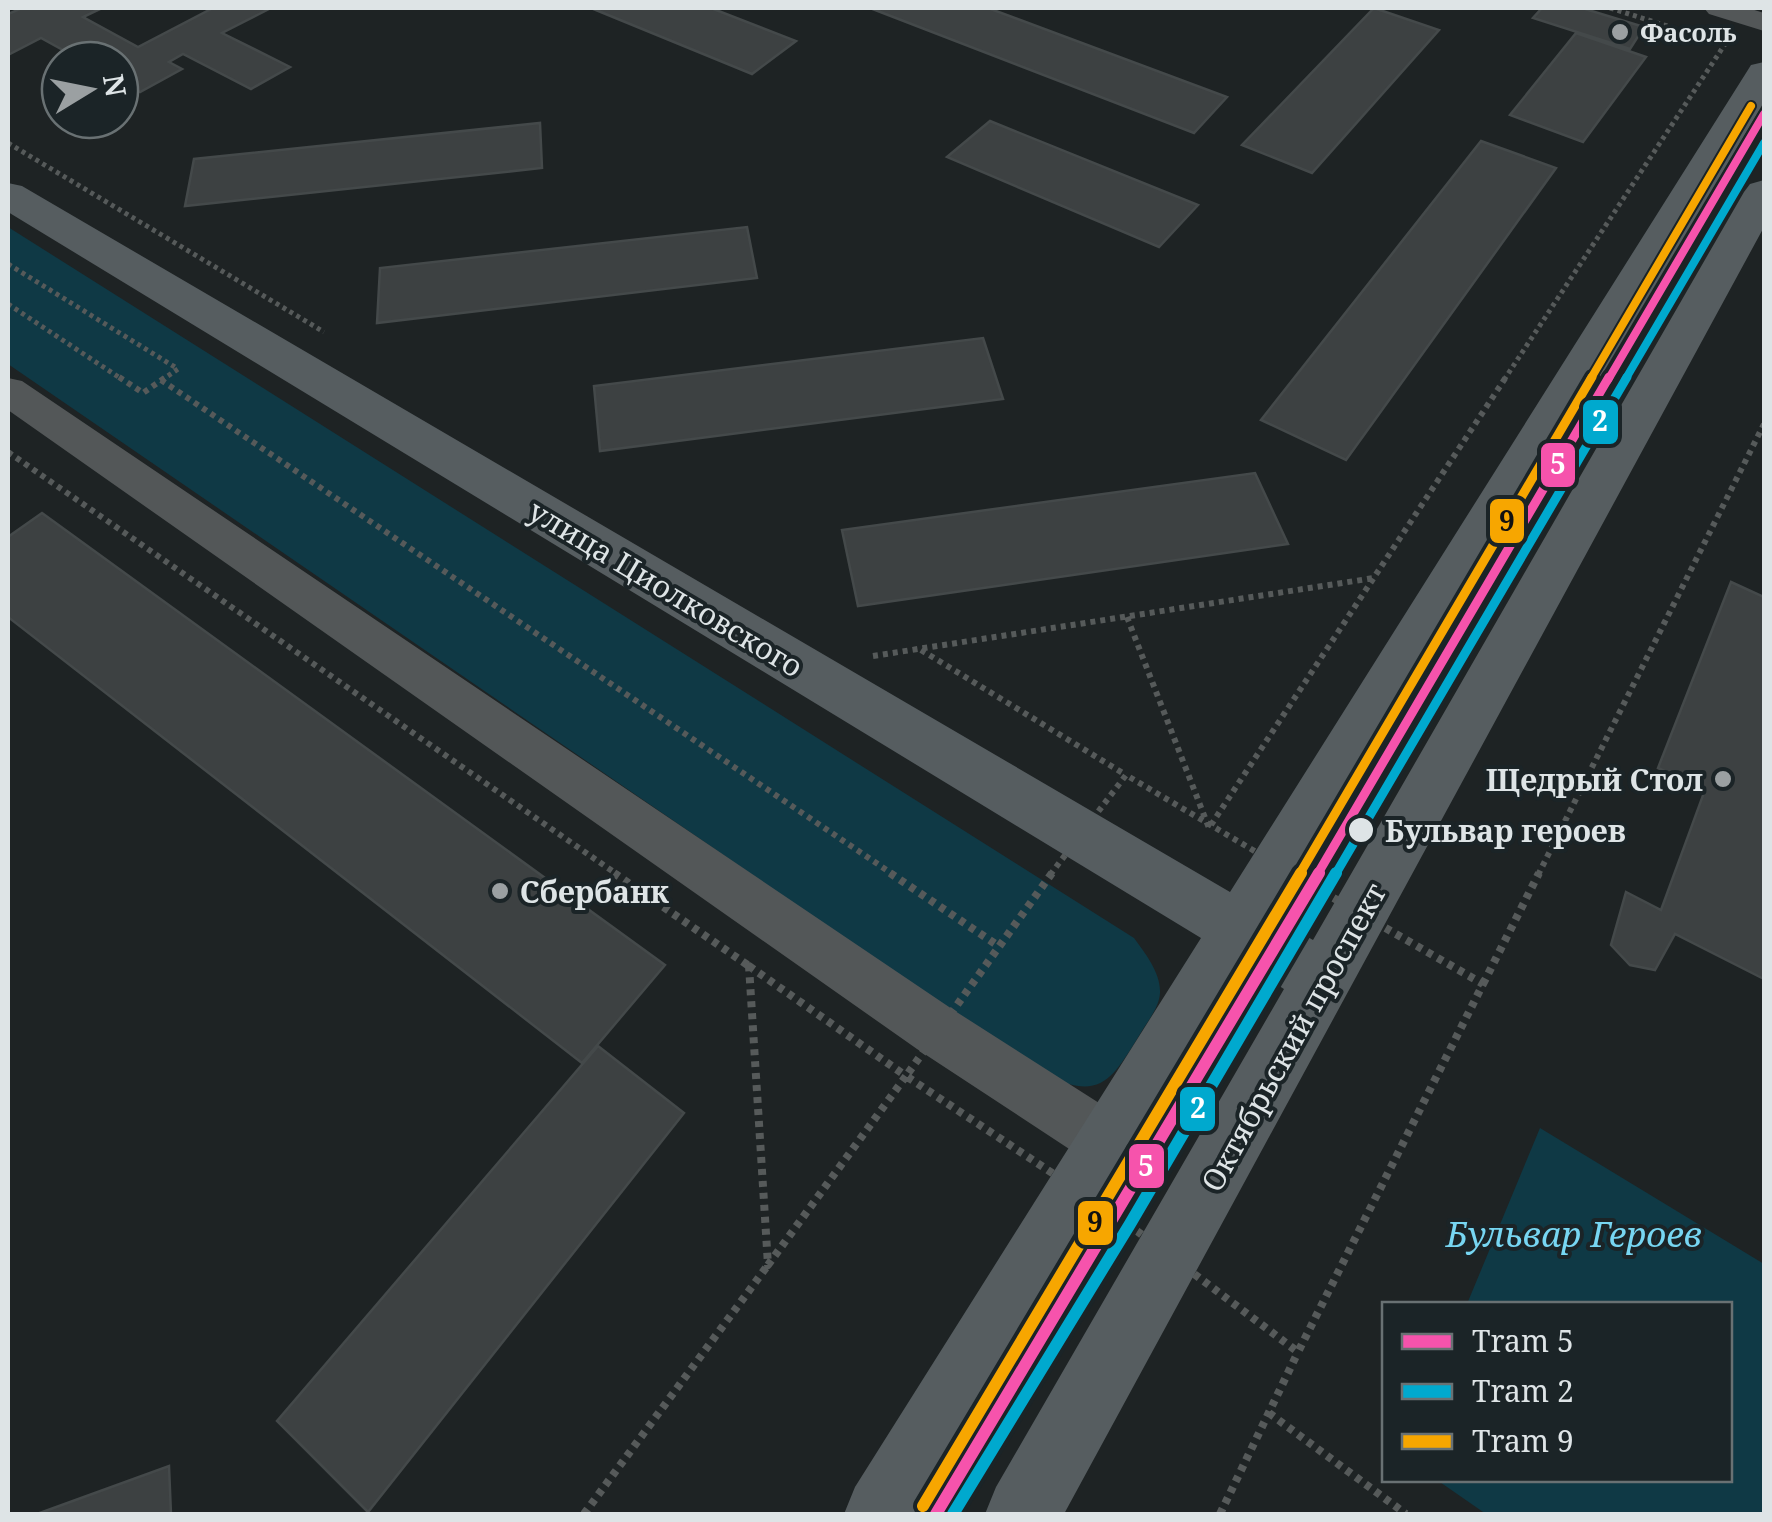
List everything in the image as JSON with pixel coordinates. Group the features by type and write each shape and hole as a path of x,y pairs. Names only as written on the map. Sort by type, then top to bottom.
{"main road":[{"path":"882,1514 1764,74"},
{"name":"Октябрьский проспект","path":"1022,1514 1764,192"},
{"name":"улица Циолковского","path":"8,195 1325,980"}],"street":[{"path":"1723,9 1764,22"},
{"path":"8,391 920,1019 1112,1144"}],"lane":[{"path":"1558,411 1624,440"}],"path":[{"path":"1610,8 1726,44"},
{"path":"1127,617 1209,828 1726,44 1723,9"},
{"path":"8,143 330,335"},
{"path":"8,264 178,369 143,393 8,304"},
{"path":"161,380 997,946"},
{"path":"1483,984 1764,424"},
{"path":"8,452 906,1076 584,1514"},
{"path":"860,649 872,656 1374,578"},
{"path":"920,649 1126,776"},
{"path":"749,966 768,1265"},
{"path":"1220,1514 1298,1352"},
{"path":"1269,1413 1406,1514"}],"green space":[{"path":"8,227 1134,938 1155,971 1160,993 1152,1015 1120,1065 1102,1082 1091,1086 1044,1075 8,364"},
{"name":"Бульвар Героев","path":"1540,1128 1764,1264 1764,1514 1486,1514 1440,1482 1732,1482 1732,1302 1468,1302"}],"building":[{"path":"22,8 102,8 83,17 125,40 41,38 8,55 8,14"},
{"path":"213,8 271,8 222,33 290,67 251,89 183,54 169,62 182,69 140,92 140,46"},
{"path":"591,8 711,8 796,41 752,74"},
{"path":"870,8 988,8 1227,97 1194,133"},
{"path":"1374,8 1439,30 1312,173 1242,145"},
{"path":"1542,8 1582,8 1644,27 1630,49 1533,18"},
{"path":"1576,33 1646,57 1583,142 1510,115"},
{"path":"990,121 1198,205 1159,247 947,157"},
{"path":"540,123 542,168 185,206 194,159"},
{"path":"1481,141 1556,168 1346,460 1261,420"},
{"path":"747,227 757,278 377,323 380,268"},
{"path":"983,338 1003,399 600,451 594,386"},
{"path":"1255,473 1288,544 858,606 842,530"},
{"path":"42,513 665,965 582,1063 8,617 8,537"},
{"name":"Щедрый Стол","path":"1731,582 1764,597 1764,979 1675,934 1655,970 1630,965 1611,945 1626,892 1661,910 1705,790 1658,768"},
{"path":"598,1046 684,1113 368,1512 277,1421"},
{"path":"169,1466 171,1514 37,1514"}],"tram line":[{"name":"9","path":"923,1506 1104,1208 1751,106"},
{"name":"5","path":"936,1514 1117,1216 1764,114"},
{"name":"2","path":"953,1514 1130,1224 1764,143"}],"place":[{"name":"Фасоль","path":"1620,32"},
{"name":"Щедрый Стол","path":"1723,779"},
{"name":"Бульвар героев","path":"1361,830"},
{"name":"Сбербанк","path":"500,891"}]}
